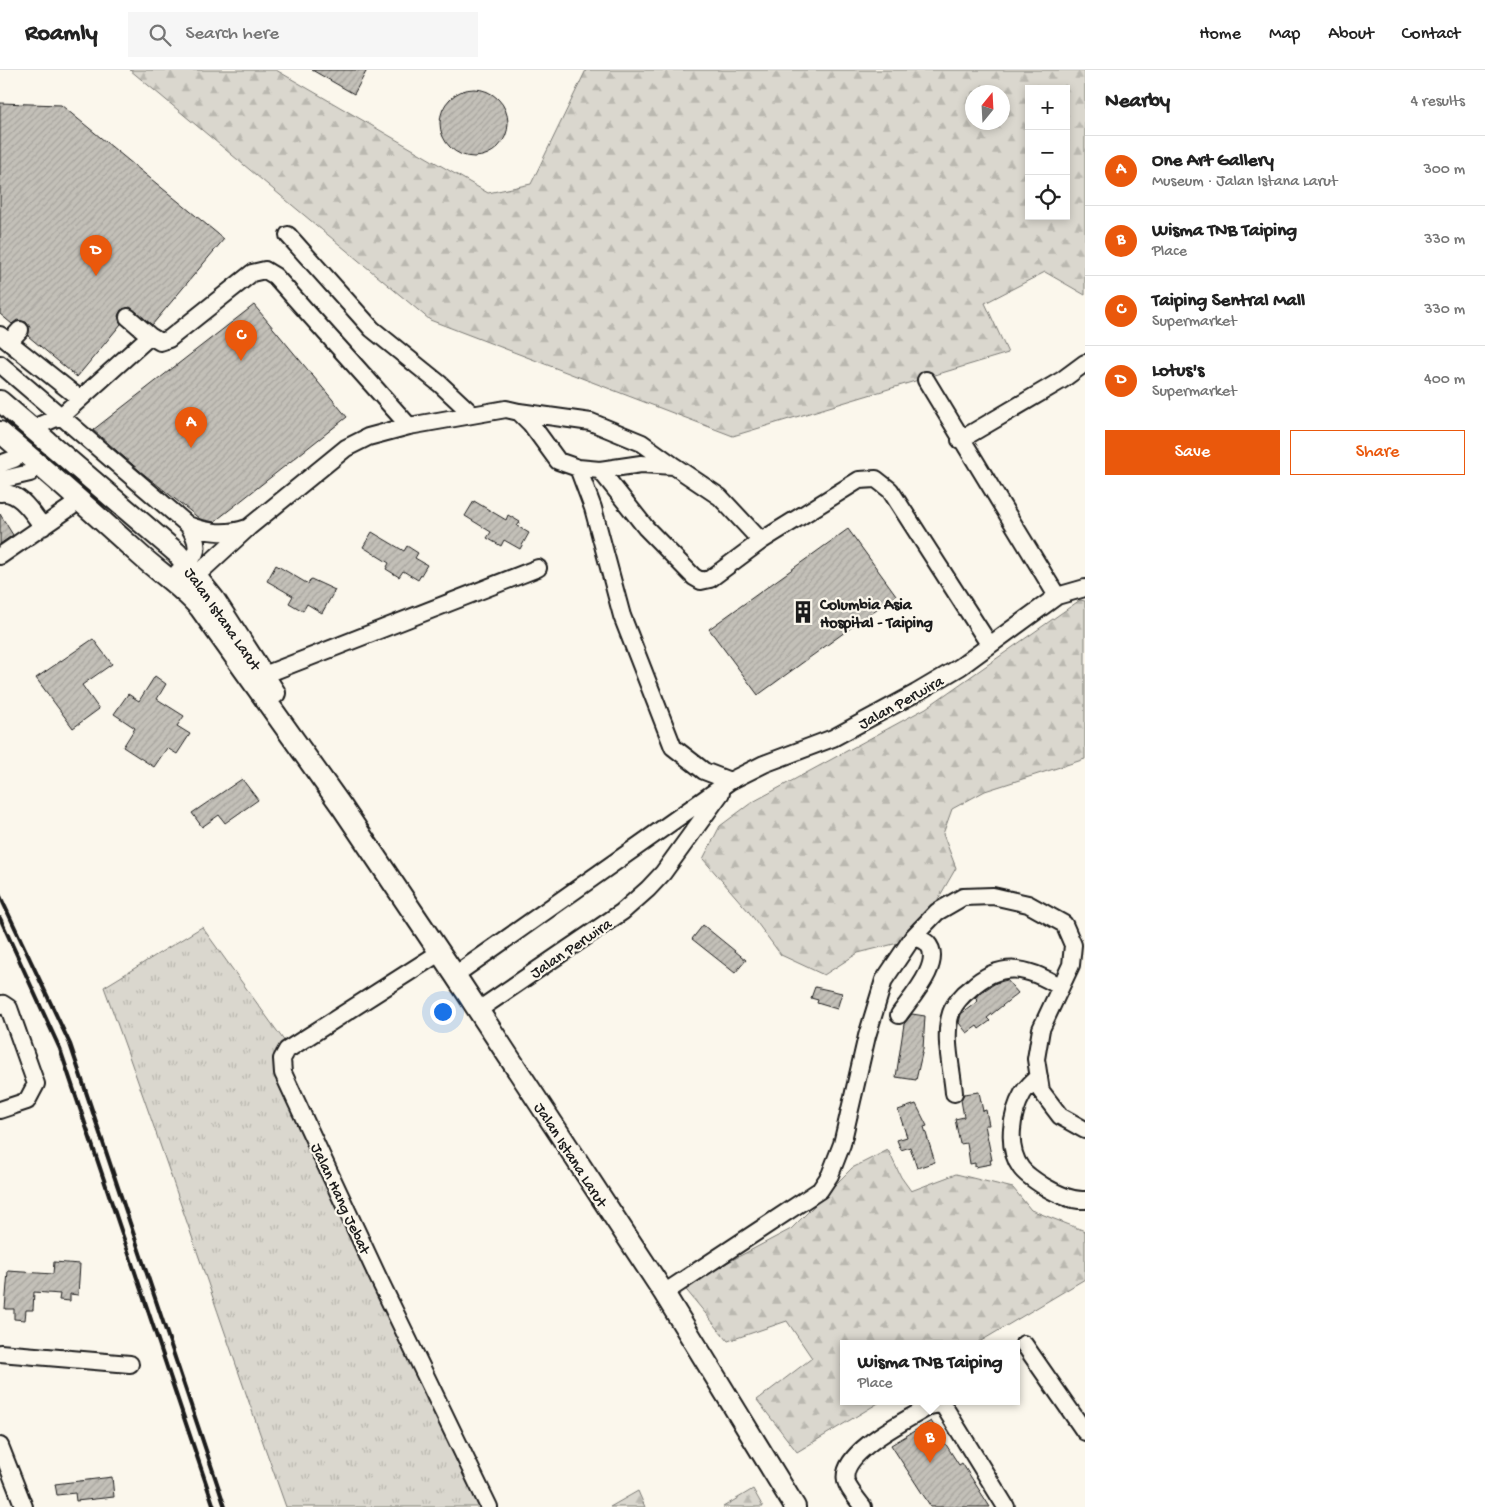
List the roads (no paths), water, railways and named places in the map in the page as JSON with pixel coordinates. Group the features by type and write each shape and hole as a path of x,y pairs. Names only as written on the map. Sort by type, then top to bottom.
{"main road":[{"name":"Jalan Istana Larut","path":"0,402 33,428 177,553 184,577 200,608 342,807 455,975 664,1293 795,1507"},
{"name":"Jalan Istana Larut","path":"0,432 71,507 120,548 184,577 214,599 264,675 342,807"},
{"name":"Jalan Istana Larut","path":"5,457 39,472 148,562"}],"street":[{"path":"288,235 372,329 440,384 472,414"},
{"path":"128,317 160,342 170,339 252,273 265,270 275,276 409,426"},
{"path":"20,330 4,339 79,398"},
{"path":"33,428 61,416 150,336"},
{"path":"960,440 1085,363"},
{"path":"0,364 188,525 198,542 196,552 184,577"},
{"path":"926,380 960,440 1057,596"},
{"path":"184,577 346,448 368,437 409,426 506,409 591,422 642,443 720,497 762,541"},
{"path":"519,412 531,424 558,461 578,468 600,470 641,464 674,466"},
{"path":"578,468 593,508 622,616 673,747 704,771 730,781"},
{"path":"600,470 646,528 694,577 701,581 710,579 762,541 859,480 876,479 890,490 989,644"},
{"path":"0,480 39,472"},
{"path":"0,493 4,492 26,504 43,527"},
{"path":"0,556 71,507"},
{"path":"188,525 213,532 237,531 249,527"},
{"path":"264,675 538,568"},
{"name":"Jalan Perwira","path":"455,975 730,781 764,764 833,738 930,686 960,668 989,644 1057,596 1085,588"},
{"name":"Jalan Perwira","path":"477,1010 622,912 648,889 663,873 730,781"},
{"path":"664,1293 814,1194 825,1182 842,1144 867,1036 884,980 913,937 937,912 963,897 993,896 1028,904 1064,924 1073,945 1071,965 1040,1029 1036,1059 1041,1091 1060,1116 1085,1130"},
{"path":"899,1015 918,989 930,964 931,952 926,943 913,937"},
{"name":"Jalan Hang Jebat","path":"439,953 287,1050 282,1059 283,1072 489,1507"},
{"path":"954,1093 948,1034 951,1012 964,994 982,977 1002,969 1025,972 1047,979 1060,987"},
{"path":"0,1006 3,1004 9,1008 36,1084 27,1101 0,1110"},
{"path":"1038,1076 1024,1091 1017,1105 1012,1128 1012,1146 1021,1168 1039,1183 1059,1195 1085,1200"},
{"path":"1024,1344 1085,1432"},
{"path":"0,1353 130,1364"},
{"path":"863,1507 846,1482 847,1465 857,1452 930,1406 935,1405"},
{"path":"941,1405 945,1408 1006,1507"},
{"path":"0,1446 24,1507"}],"railway":[{"path":"0,896 70,1044 225,1507"},
{"path":"0,918 60,1049 214,1507"}],"place":[{"name":"Lotus's","path":"96,276"},
{"name":"Taiping Sentral Mall","path":"241,361"},
{"name":"One Art Gallery","path":"191,448"},
{"name":"Columbia Asia Hospital - Taiping","path":"803,612"},
{"name":"Wisma TNB Taiping","path":"930,1463"}]}
